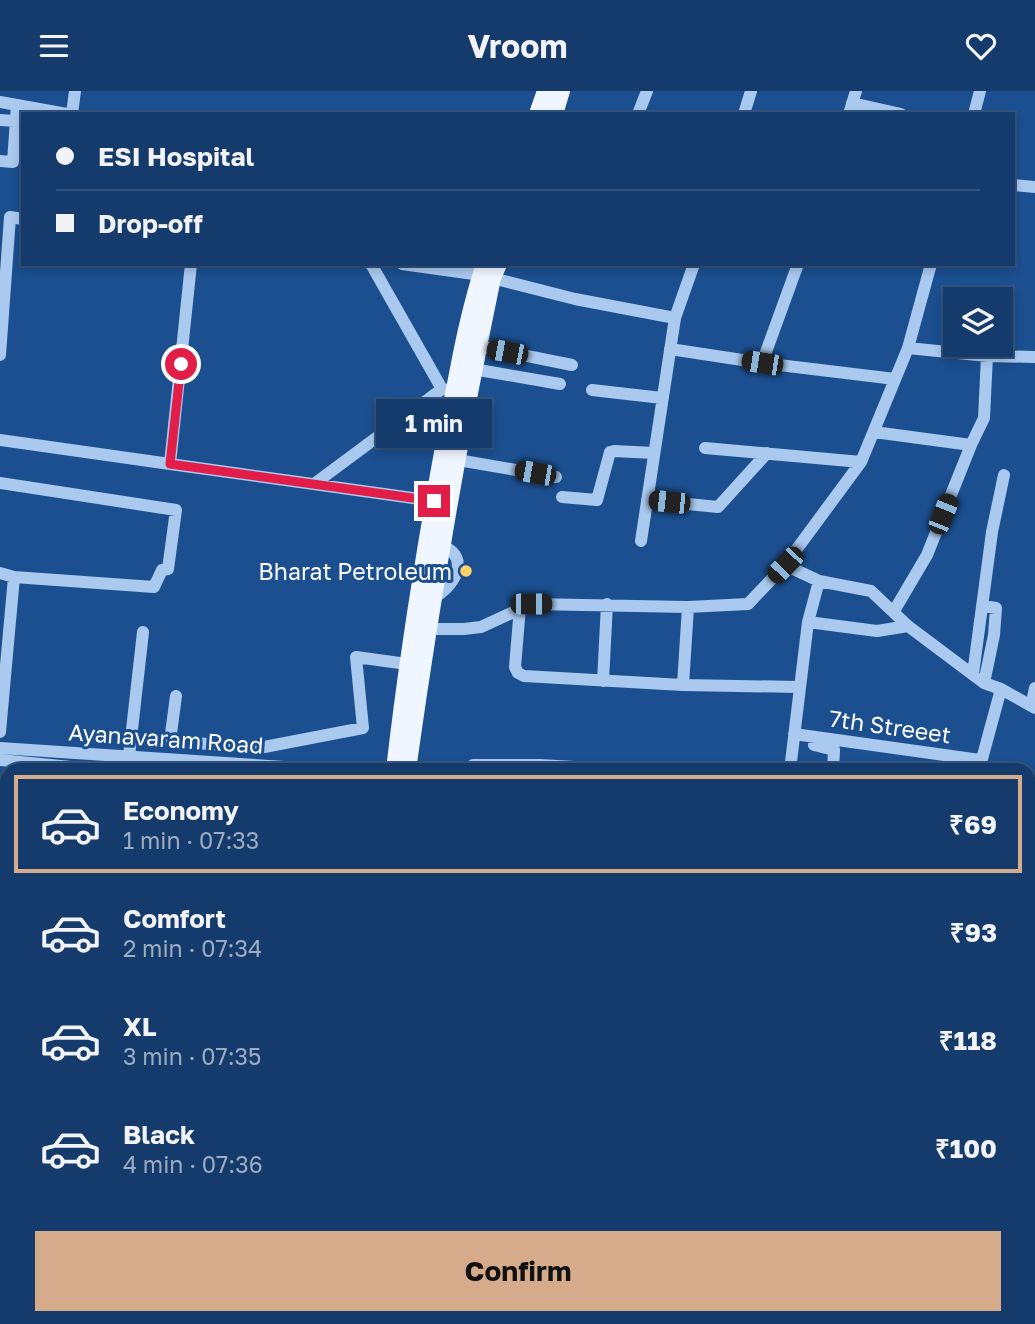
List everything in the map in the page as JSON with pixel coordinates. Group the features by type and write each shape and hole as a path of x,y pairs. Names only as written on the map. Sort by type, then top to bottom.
{"main road":[{"path":"539,112 546,91"},
{"path":"555,112 561,91"},
{"path":"395,763 407,664 434,501 456,390 489,270"},
{"path":"408,763 427,629 458,460 456,390 473,369 489,270"}],"street":[{"path":"70,112 75,91"},
{"path":"639,112 647,91"},
{"path":"745,112 751,91"},
{"path":"975,112 980,91"},
{"path":"0,102 57,112"},
{"path":"852,103 892,112"},
{"path":"0,161 13,162 17,105"},
{"path":"0,120 15,121"},
{"path":"1015,185 1035,187"},
{"path":"0,355 10,217 21,219"},
{"path":"170,464 191,266"},
{"path":"314,484 456,390 372,266"},
{"path":"431,266 489,270 575,299 675,318"},
{"path":"641,541 675,318 693,266"},
{"path":"762,363 798,266"},
{"path":"427,629 481,627 531,604 688,607 748,604 785,565 861,461 908,348 930,266"},
{"path":"478,347 572,365"},
{"path":"908,348 943,352"},
{"path":"670,349 895,379"},
{"path":"894,611 927,555 984,418 988,357"},
{"path":"1012,357 1035,358"},
{"path":"473,369 560,384"},
{"path":"592,390 662,398"},
{"path":"874,432 971,445"},
{"path":"0,439 434,501"},
{"path":"705,448 861,461"},
{"path":"562,497 597,500 610,452 654,453"},
{"path":"647,500 718,507 767,453"},
{"path":"458,460 556,477"},
{"path":"978,679 994,635 996,608 983,606 992,531 1004,475"},
{"path":"0,483 176,510 168,569 162,570 154,587 14,577 0,573"},
{"path":"785,565 819,581 871,591 908,626 978,679 1033,707 1035,688"},
{"path":"0,732 14,577"},
{"path":"791,763 808,622 819,581"},
{"path":"603,681 607,604"},
{"path":"520,607 515,667 518,673 524,676 683,685 799,687"},
{"path":"683,685 688,607"},
{"path":"808,622 877,631 908,626"},
{"path":"129,756 142,632"},
{"path":"176,696 170,741 259,748 363,728 356,657 407,664"},
{"path":"980,763 1001,689"},
{"path":"794,738 834,750 833,763"},
{"name":"7th Streeet","path":"794,738 965,763"},
{"name":"Ayanavaram Road","path":"0,748 230,763"},
{"name":"Ayanavaram Road","path":"0,760 31,763"}],"place":[{"name":"Bharat Petroleum","path":"466,571"}],"route":[{"path":"181,364 170,464 434,501"}]}
